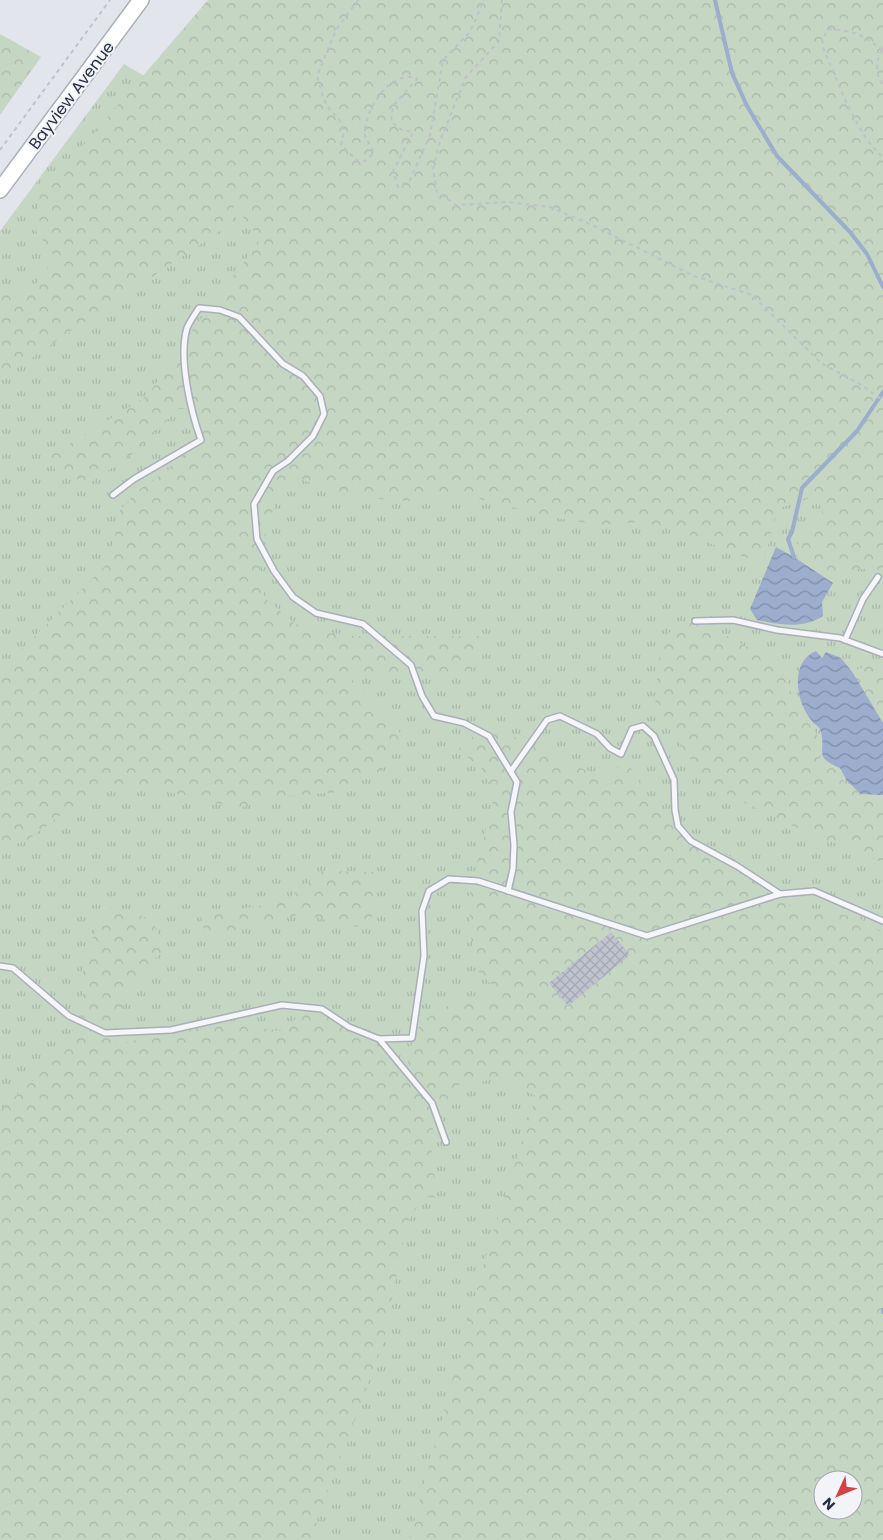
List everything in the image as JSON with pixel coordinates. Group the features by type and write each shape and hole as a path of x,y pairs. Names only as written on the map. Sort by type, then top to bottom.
{"main road":[{"name":"Bayview Avenue","path":"0,190 142,0"}],"lane":[{"path":"113,495 134,479 201,440 194,419 184,359 187,329 199,308 220,310 239,317 283,364 303,376 320,396 324,414 313,436 288,461 273,471 254,504 257,539 274,572 293,597 316,613 363,624 411,665 422,696 434,716 464,724 489,736 517,782 511,812 514,845 508,891"},
{"path":"845,640 863,599 878,577"},
{"path":"695,621 733,620 777,630 845,640 883,654"},
{"path":"511,771 547,720 560,716 597,734 610,748 621,754 632,729 643,726 654,736 674,780 675,810 678,826 691,841 731,862 780,894"},
{"path":"0,966 13,968 69,1016 105,1033 171,1030 282,1004 322,1009 349,1027 379,1039 412,1038 424,956 422,911 429,891 449,879 478,881 647,936 780,894 814,891 883,921"},
{"path":"379,1039 432,1103 446,1142"}],"path":[{"path":"0,150 110,0"},
{"path":"358,0 336,30 317,76 324,100 344,130 341,145 358,161 365,161 374,153 365,136 370,109 389,86 399,78 409,76 417,80 393,106 391,122 402,130 413,132 393,171 398,187 410,180 430,135 443,60 470,32 484,0"},
{"path":"502,0 499,41 466,77 440,141 433,169 437,192 456,205 507,202 550,207 592,225 694,276 752,295 822,363 863,386 879,398 883,394"},
{"path":"883,85 879,80 876,59 882,50 864,36 847,30 830,29 822,39 824,50 852,115 867,136 872,149 883,157"}],"green space":[{"path":"208,0 883,0 883,570 859,569 820,573 797,558 793,550 808,531 824,520 818,495 780,508 775,517 764,561 746,558 682,532 642,522 598,525 556,518 460,494 409,501 351,497 292,476 280,490 266,530 259,585 265,598 295,624 341,636 483,636 471,671 351,678 403,736 382,770 341,792 287,796 238,808 134,784 92,792 26,841 0,848 0,671 110,561 120,510 140,489 180,462 200,433 196,409 179,409 131,455 91,482 63,476 45,459 147,396 194,328 261,240 234,206 232,223 0,379 0,292 21,292 34,285 44,274 55,257 36,231 39,197"},
{"path":"0,34 41,57 0,115"},
{"path":"124,64 883,513 883,974 426,1540 0,1540 0,231"},
{"path":"686,621 722,633 789,670 788,687 819,738 820,764 832,764 840,770 844,784 864,791 883,788 883,863 855,849 818,838 708,785 655,706 661,638"},
{"path":"883,662 883,731 847,672"},
{"path":"483,728 511,735 565,762 604,777 627,762 665,822 744,864 747,882 759,896 777,898 801,912 856,916 883,933 883,1540 409,1540 486,1256 536,1096 502,1078 459,1085 430,1134 437,1198 429,1197 419,1203 406,1226 384,1341 318,1517 312,1540 0,1540 0,1110 64,1052 83,1004 83,965 104,906 137,913 155,926 164,949 144,971 129,992 119,1015 115,1045 211,1022 281,1031 299,1016 326,1007 370,1041 397,1068 407,1072 409,1051 421,1022 459,999 487,1002 496,989 476,969 470,930 469,896 495,794 482,769 458,749"},
{"path":"322,871 375,872 373,916 357,927 301,914 205,938 201,916 285,901"}],"water":[{"path":"776,547 833,583 822,602 823,616 807,623 791,625 757,620 750,609"},
{"path":"816,651 822,658 826,652 841,658 853,673 883,723 883,795 861,794 847,781 840,768 831,764 823,756 820,729 806,713 799,694 798,683 802,664 807,656"}],"building":[{"path":"611,932 630,955 568,1006 549,983"}],"waterway":[{"path":"715,0 732,73 747,106 777,156 850,232 867,254 883,287"},
{"path":"794,557 788,539 792,532 802,488 857,431 883,392"}]}
